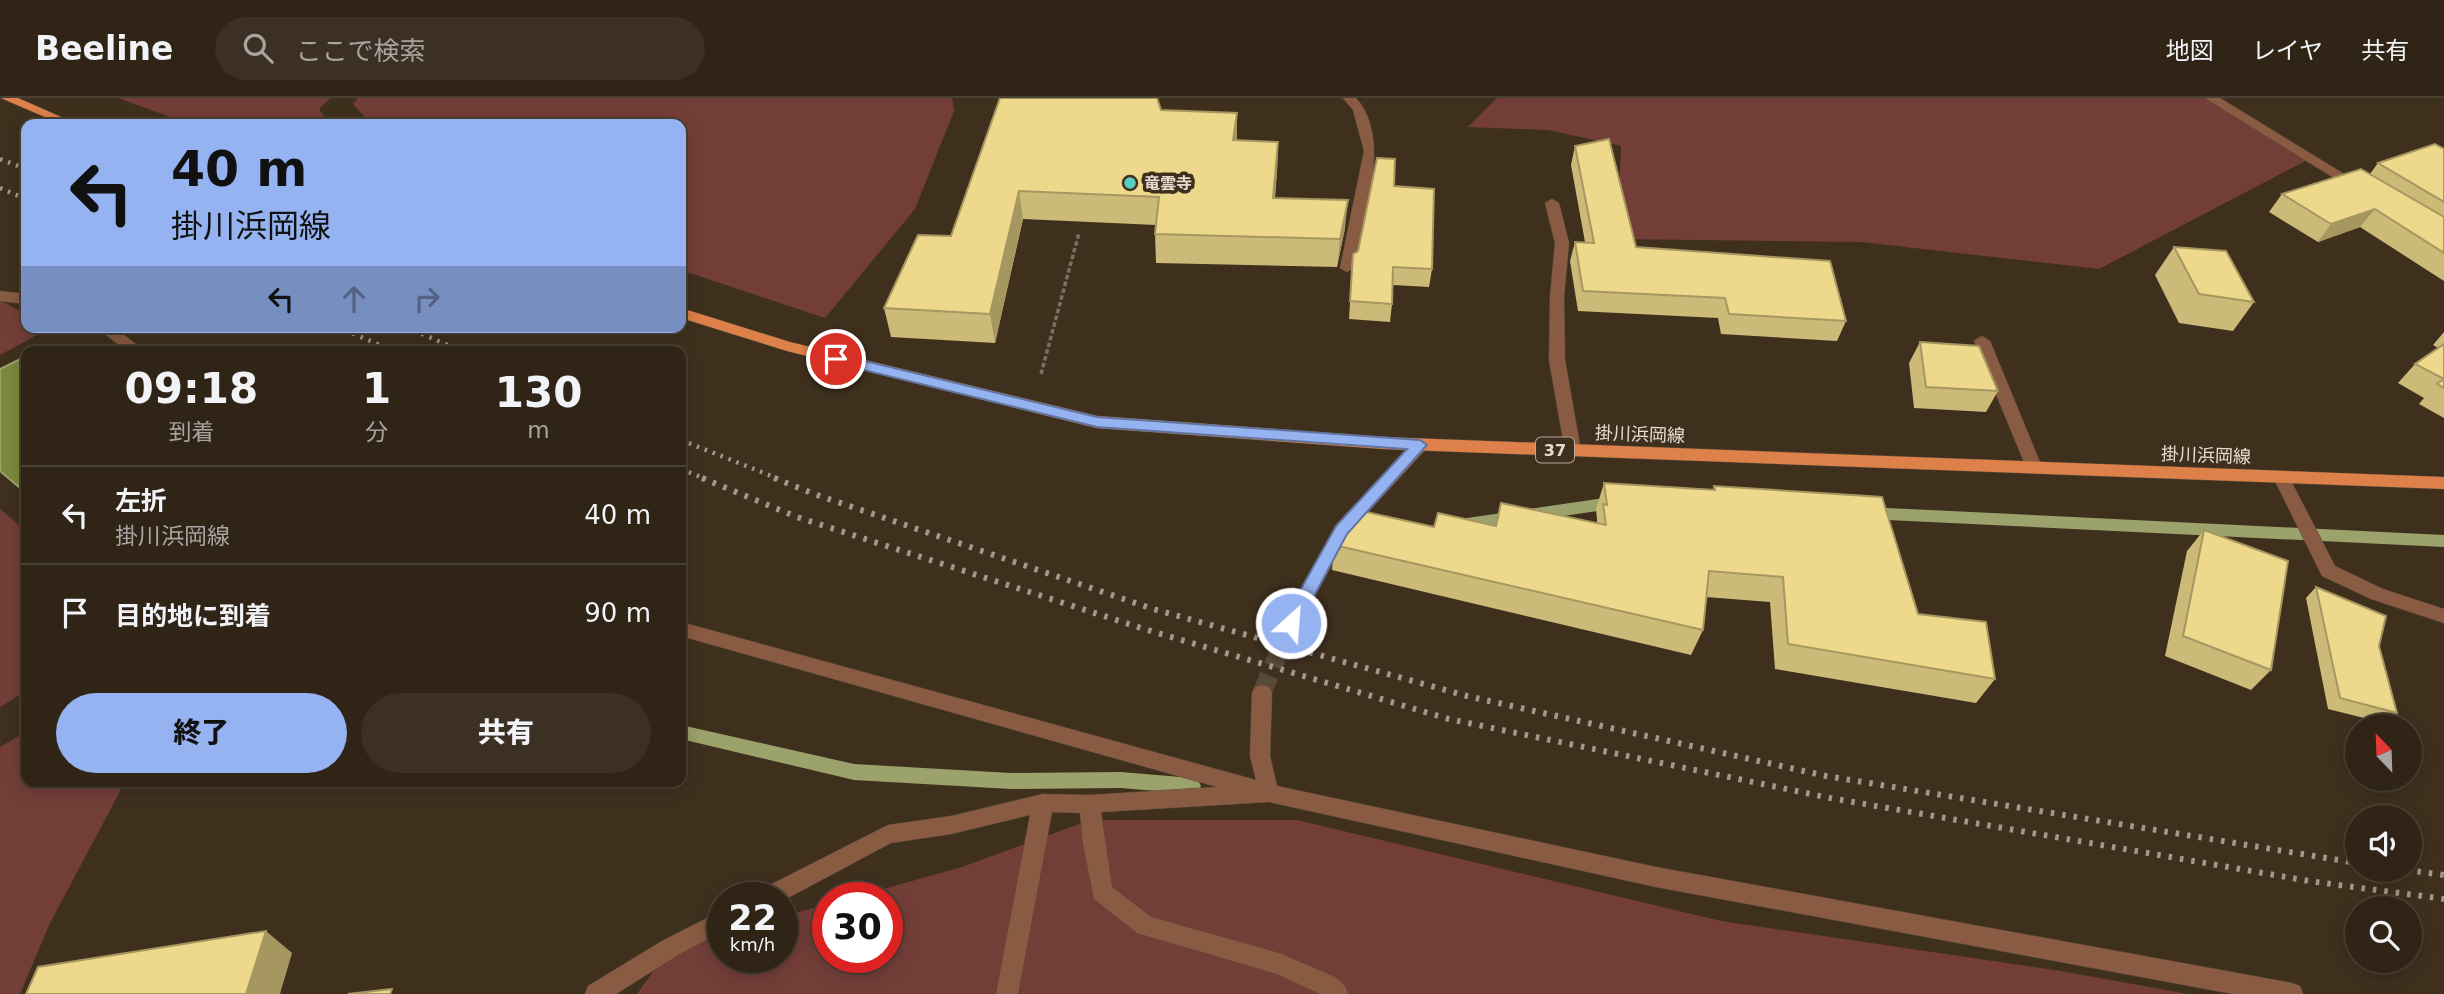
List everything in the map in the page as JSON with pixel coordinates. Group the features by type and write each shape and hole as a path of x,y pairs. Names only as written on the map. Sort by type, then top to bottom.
{"main road":[{"path":"7,98 59,119"},
{"name":"掛川浜岡線","path":"686,315 787,346 1097,422 1420,445 2444,483"}],"street":[{"path":"1348,268 1370,151 1359,109 1349,98"},
{"path":"2211,98 2378,198"},
{"path":"1552,203 1562,243 1557,297 1558,360 1573,451"},
{"path":"0,296 21,298"},
{"path":"112,333 130,346"},
{"path":"1983,341 2034,467"},
{"path":"1291,623 1342,530 1420,445"},
{"path":"2281,477 2328,571 2377,594 2444,616"},
{"path":"686,630 1269,793 1656,877 2292,994"},
{"path":"1262,693 1260,756 1269,793"},
{"path":"796,882 888,834 951,825 1043,803 1090,804 1269,793"},
{"path":"1007,994 1043,803"},
{"path":"1090,804 1093,844 1102,892 1145,926 1279,964 1327,985 1337,994"},
{"path":"596,994 707,928"}],"path":[{"path":"1032,408 1079,233"}],"shaded area":[{"path":"118,98 330,98 319,109 326,119 176,119"},
{"path":"358,98 952,98 954,111 915,209 825,318 686,272 686,119 366,119 353,104"},
{"path":"1497,98 2213,98 2311,158 2099,269 1862,242 1617,239 1621,146 1548,130 1468,127"},
{"path":"0,300 21,312 21,333 41,333 0,355"},
{"path":"21,358 21,489 0,471 0,369"},
{"path":"0,509 21,527 21,694 0,707"},
{"path":"21,735 21,787 122,787 50,923 20,994 0,994 0,747"},
{"path":"1090,820 1297,820 1721,921 2055,970 2188,994 637,994 670,948 707,938 707,973 798,973 798,912 812,909 812,973 903,973 903,883 962,867"}],"building":[{"path":"1000,98 1157,98 1161,110 1237,113 1233,140 1278,142 1273,198 1348,200 1340,239 1155,234 1159,197 1019,191 990,314 884,308 918,235 951,236"},
{"path":"1609,139 1636,247 1830,261 1846,321 1729,314 1725,298 1583,291 1575,242 1594,243 1575,146"},
{"path":"2435,144 2444,149 2444,202 2378,163"},
{"path":"1377,158 1395,159 1394,186 1434,189 1432,269 1393,267 1392,304 1350,301 1353,254 1358,251"},
{"path":"2361,169 2444,217 2444,253 2375,209 2331,224 2282,194"},
{"path":"2174,247 2226,251 2254,302 2199,294"},
{"path":"1920,342 1979,346 1998,391 1926,387"},
{"path":"2444,344 2444,379 2415,364"},
{"path":"2444,379 2444,388 2437,384"},
{"path":"1604,483 1715,490 1714,486 1882,497 1918,614 1986,622 1995,679 1788,644 1783,577 1709,571 1703,630 1334,545 1353,509 1434,527 1438,513 1496,526 1501,503 1606,525"},
{"path":"2204,530 2288,561 2271,670 2183,636"},
{"path":"2316,587 2386,616 2379,646 2397,713 2340,698"},
{"path":"266,931 246,994 26,994 38,967"},
{"path":"392,989 390,994 348,994"}],"waterway":[{"path":"1460,525 1618,502"},
{"path":"1867,513 2444,541"},
{"path":"686,733 854,772 1011,781 1121,780 1192,786"}],"tunnel":[{"path":"1262,693 1291,623"}],"railway":[{"path":"0,159 21,167"},
{"path":"0,188 21,197"},
{"path":"351,333 383,346"},
{"path":"420,333 450,346"},
{"path":"686,442 779,479"},
{"path":"686,471 706,479"},
{"path":"702,478 797,517 1141,628 1449,719 1830,798 2309,881 2444,899"},
{"path":"774,478 1153,609 1467,696 1826,776 2345,861"},
{"path":"2422,872 2444,875"}],"place":[{"name":"竜雲寺","path":"1130,183"}],"route":[{"path":"836,359 1097,422 1420,445 1342,530 1291,623"}]}
